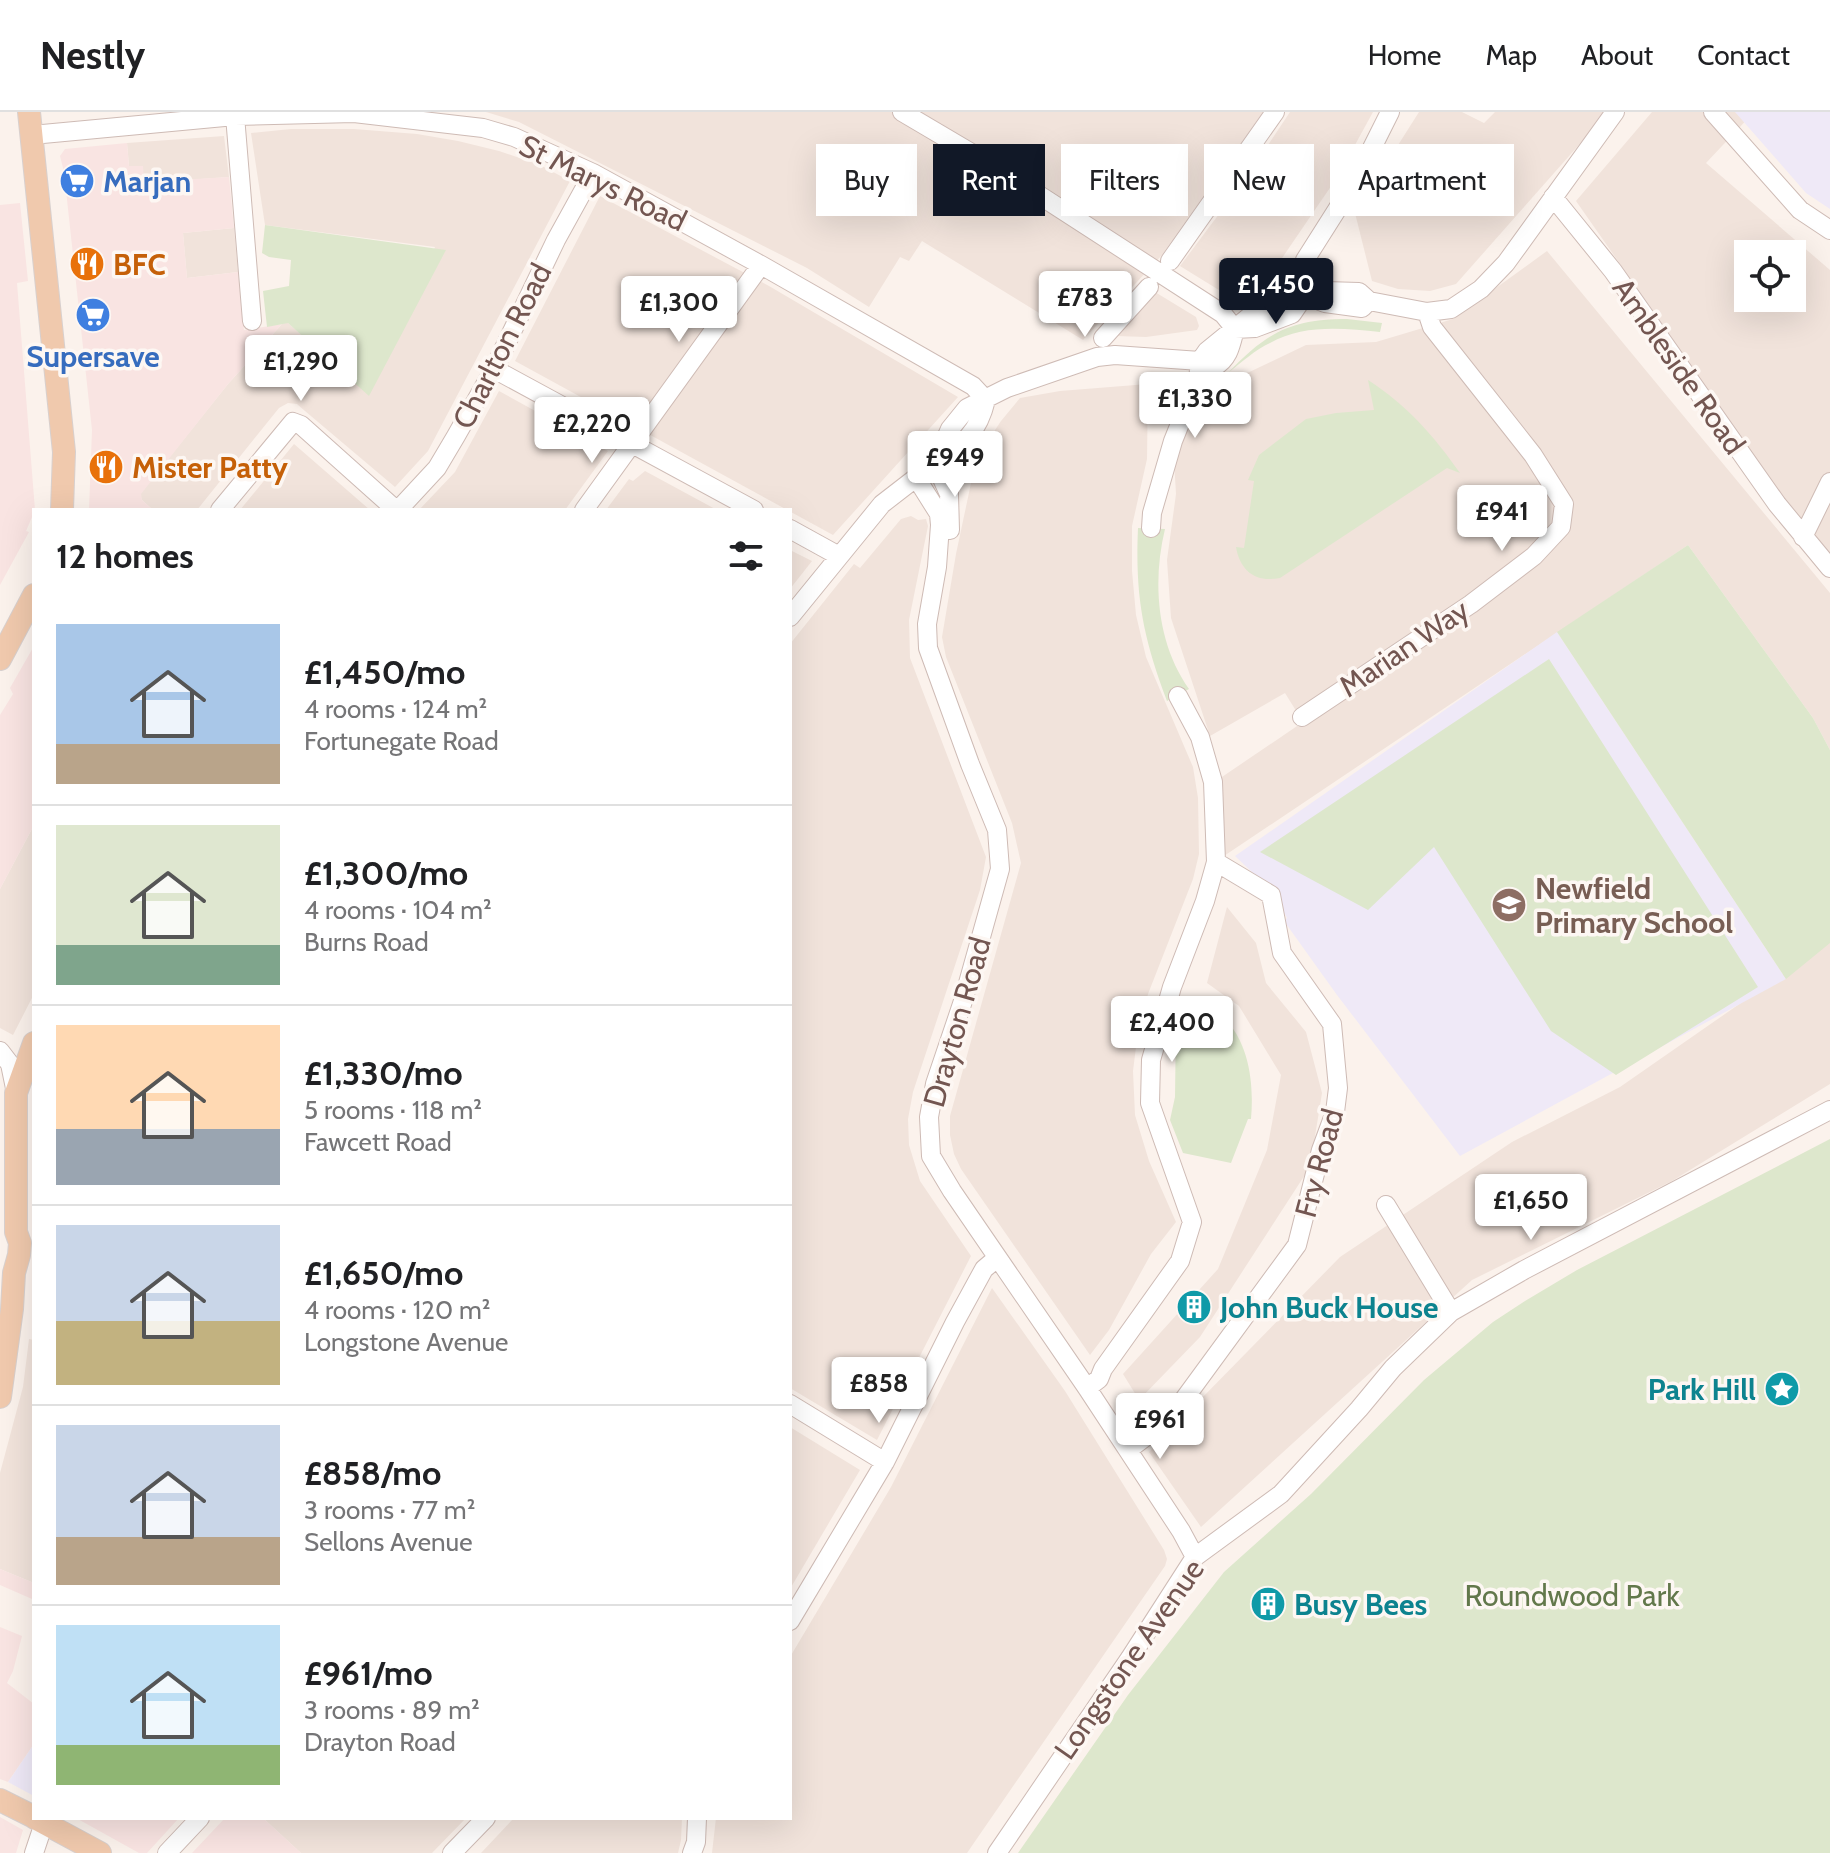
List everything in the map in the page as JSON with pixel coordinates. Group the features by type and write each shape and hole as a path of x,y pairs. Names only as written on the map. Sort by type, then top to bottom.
{"main road":[{"path":"29,112 64,452 62,508"},
{"path":"0,659 32,599"},
{"path":"0,1397 20,1243 8,1236 16,1093 29,1070"},
{"path":"0,1251 14,1273"},
{"path":"0,1800 32,1816"},
{"path":"40,1820 100,1853"}],"street":[{"path":"902,112 1002,171 1223,314 1235,329"},
{"path":"1170,261 1275,112"},
{"path":"1305,295 1301,272 1305,260 1357,178 1390,112"},
{"path":"792,615 882,504 965,442 980,422 986,400 1007,388 1097,357 1115,355 1200,361 1214,367 1223,363 1235,329 1250,316 1285,297 1325,291 1359,292 1369,301 1427,312 1451,309 1481,289 1506,263 1615,112"},
{"path":"1713,112 1800,210 1830,230"},
{"name":"St Marys Road","path":"32,135 235,116 354,113 483,128 514,137 593,173 973,386 986,400"},
{"path":"235,116 252,321"},
{"name":"Charlton Road","path":"399,508 437,468 494,369 556,240 593,173"},
{"name":"Ambleside Road","path":"1553,197 1613,271 1777,504 1830,568"},
{"path":"586,508 634,445 761,265"},
{"path":"1103,338 1149,287"},
{"name":"Marian Way","path":"1302,717 1471,604 1534,556 1561,527 1564,504 1533,455 1432,327 1427,312"},
{"path":"1151,528 1152,513 1173,441 1198,379 1200,361"},
{"path":"494,369 750,508"},
{"path":"222,508 293,422 301,425 395,508"},
{"name":"Drayton Road","path":"935,463 949,494 951,522 937,567"},
{"name":"Drayton Road","path":"917,479 939,514 937,567 927,624 928,648 997,830 1000,869 963,1001 935,1084 929,1117 931,1156 1128,1450 1195,1557"},
{"path":"1803,537 1830,482"},
{"path":"792,530 839,556"},
{"path":"1087,1388 1099,1379 1180,1261 1192,1222 1150,1103 1151,1060 1172,987 1205,901 1216,862 1213,782 1200,737 1178,696"},
{"name":"Fry Road","path":"1128,1450 1156,1429 1182,1402 1297,1245 1321,1150 1335,1112 1338,1088 1332,1024 1282,953 1271,895 1216,862"},
{"path":"0,1051 10,1064 16,1093"},
{"name":"Longstone Avenue","path":"997,1853 1195,1557 1281,1494 1393,1368 1451,1312 1524,1270 1830,1110"},
{"path":"1386,1205 1451,1312"},
{"path":"792,1618 885,1462 984,1269 997,1258"},
{"path":"792,1405 885,1462"},
{"path":"34,1853 38,1820"},
{"path":"167,1853 198,1820"},
{"path":"452,1853 484,1820"},
{"path":"692,1853 697,1820"}],"shaded area":[{"path":"486,112 1263,112 1240,144 1204,144 1204,196 1162,255 1083,340 922,241 909,261 900,257 869,307 807,268 519,122"},
{"path":"1290,112 1373,112 1356,144 1330,144 1330,188 1314,211 1314,144 1269,144"},
{"path":"1419,112 1462,112 1484,123 1495,112 1608,112 1456,284 1430,291 1398,289 1372,281 1356,216 1514,216 1514,144 1399,144"},
{"path":"1652,112 1754,112 1706,163 1795,240 1734,240 1734,312 1806,312 1806,249 1830,270 1830,555 1790,507 1576,201"},
{"path":"1735,112 1830,112 1830,209 1806,193"},
{"path":"291,129 354,129 417,134 499,151 540,165 570,181 428,451 395,487 297,404 288,403 279,408 199,508 151,508 140,494 228,384 282,324 287,322 369,395 435,247 265,225 251,133"},
{"path":"224,136 229,177 144,183 129,166 127,143"},
{"path":"127,143 129,166 143,166 144,182 229,177 234,228 183,233 187,278 238,272 244,330 282,324 228,384 141,494 142,500 151,508 89,508 92,430 60,156 65,149"},
{"path":"600,196 769,286 958,397 833,535 792,513 792,508 784,508 515,361"},
{"path":"20,203 28,281 17,283 35,508 32,508 26,531 29,532 0,585 0,205"},
{"path":"1218,216 1311,216 1248,308 1180,266"},
{"path":"234,228 238,272 187,278 183,233"},
{"path":"1547,251 1830,593 1830,750 1813,718 1688,545 1218,860 1219,779 1303,722 1285,693 1210,736 1171,618 1167,560 1176,494 1173,443 1241,376 1306,345 1376,342 1453,319"},
{"path":"1155,292 1196,317 1197,330 1146,337 1116,336"},
{"path":"1148,384 1147,459 1132,526 1136,615 1146,657 1193,767 1198,798 1199,854 1193,879 1148,994 1138,1031 1133,1071 1135,1115 1149,1161 1176,1222 1151,1254 1109,1330 1090,1355 961,1169 950,1135 950,1116 1021,863 1012,823 946,657 942,637 974,469 979,454 1001,421 1020,398 1060,391"},
{"path":"499,391 608,451 566,508 421,508 455,472"},
{"path":"294,444 368,508 242,508"},
{"path":"645,471 713,508 607,508 629,479 633,481"},
{"path":"911,516 918,520 926,519 928,526 909,620 910,658 986,857 980,890 913,1092 908,1119 909,1145 920,1181 971,1256 877,1440 792,1389 792,642 854,564 860,568 901,519"},
{"path":"792,551 812,561 792,586"},
{"name":"Newfield Primary School","path":"1557,632 1786,979 1460,1156 1284,921 1287,918 1273,892 1235,856"},
{"path":"32,650 32,829 0,889 0,715 13,694 10,688"},
{"path":"32,829 32,998 13,1035 0,1028 0,889"},
{"path":"1227,907 1256,943 1266,983 1306,1032 1322,1093 1310,1167 1200,1337 1139,1400 1123,1374 1218,1269 1267,1150 1281,1075 1239,1006 1207,983"},
{"path":"1830,938 1830,1084 1672,1181 1472,1280 1201,1527 1149,1452 1340,1257 1512,1142 1620,1087"},
{"path":"992,1288 1065,1391 1167,1559 967,1853 712,1853 716,1820 792,1820 792,1654 891,1487"},
{"path":"29,1339 32,1340 32,1582 0,1569 0,1473 23,1387"},
{"path":"792,1428 860,1470 792,1586"},
{"path":"0,1569 32,1582 32,1599 0,1585"},
{"path":"0,1627 22,1636 7,1683 32,1702 32,1747 8,1782 0,1779"},
{"path":"32,1747 32,1795 8,1782"},
{"path":"0,1817 23,1830 16,1853 0,1853"},
{"path":"80,1820 177,1820 147,1853 139,1853"},
{"path":"223,1820 265,1820 301,1853 192,1853"},
{"path":"265,1820 464,1820 432,1853 301,1853"},
{"path":"512,1820 682,1820 678,1853 481,1853"}],"green space":[{"path":"265,225 446,250 369,396 288,323 267,327 263,291 289,286 291,260 262,253"},
{"path":"1347,319 1382,323 1380,332 1338,329 1296,333 1264,346 1229,372 1256,347 1282,330 1311,322"},
{"path":"1368,380 1419,422 1460,473 1447,468 1280,578 1264,579 1250,573 1241,563 1236,547 1244,548 1254,481 1248,480 1259,455 1306,419 1374,410"},
{"path":"1138,528 1165,529 1159,570 1160,612 1170,652 1189,689 1167,701 1142,616"},
{"path":"1688,545 1813,718 1830,750 1830,943 1786,979 1557,632"},
{"path":"1549,659 1758,987 1616,1075 1551,1031 1434,847 1368,910 1260,852"},
{"path":"1197,997 1232,1027 1245,1052 1251,1079 1251,1119 1248,1119 1231,1163 1183,1153 1170,1120 1175,1097 1176,1022"},
{"name":"Roundwood Park","path":"1830,1139 1830,1853 1018,1853 1128,1695 1224,1572 1311,1494 1424,1380 1493,1322 1577,1270"}],"place":[{"name":"Marjan","path":"77,181"},
{"name":"BFC","path":"87,264"},
{"name":"Supersave","path":"93,315"},
{"name":"Mister Patty","path":"106,467"},
{"name":"Newfield Primary School","path":"1509,905"},
{"name":"John Buck House","path":"1194,1307"},
{"name":"Park Hill","path":"1782,1389"},
{"name":"Busy Bees","path":"1268,1604"}]}
